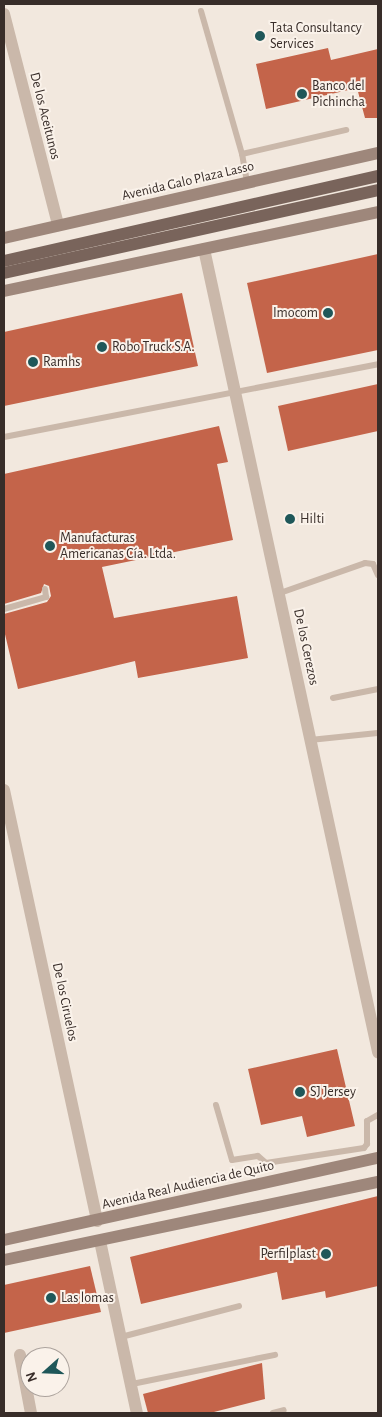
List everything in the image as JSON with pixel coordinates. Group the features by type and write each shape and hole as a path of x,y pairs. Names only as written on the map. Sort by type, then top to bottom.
{"main road":[{"name":"Avenida Galo Plaza Lasso","path":"4,238 378,153"},
{"path":"4,261 378,176"},
{"path":"4,273 378,190"},
{"path":"4,291 378,212"},
{"name":"Avenida Real Audiencia de Quito","path":"4,1240 378,1158"},
{"path":"4,1260 378,1182"}],"street":[{"name":"De los Aceitunos","path":"4,14 58,225"},
{"name":"De los Cerezos","path":"204,249 378,1052"},
{"name":"De los Ciruelos","path":"4,790 97,1221"},
{"path":"100,1241 137,1413"},
{"path":"28,1397 31,1413"}],"lane":[{"path":"201,11 242,154 247,182"},
{"path":"242,154 346,130"},
{"path":"4,437 378,364"},
{"path":"280,593 365,563 373,564 378,575"},
{"path":"4,609 46,597 45,589"},
{"path":"333,698 378,689"},
{"path":"310,740 378,733"},
{"path":"216,1105 232,1160 258,1156 266,1162 364,1148 367,1144 368,1121 378,1115"},
{"path":"121,1337 239,1306"},
{"path":"132,1384 275,1355"},
{"path":"273,1413 284,1410"}],"building":[{"path":"328,48 331,60 378,49 378,118 365,118 357,88 266,109 256,64"},
{"path":"378,254 378,350 267,373 247,283"},
{"path":"182,293 198,366 4,406 4,332"},
{"path":"378,384 378,431 288,451 278,406"},
{"path":"219,426 228,462 217,464 233,540 102,567 114,618 237,596 248,658 138,678 135,661 18,689 4,630 4,614 47,602 51,596 49,586 44,584 41,593 4,604 4,474"},
{"name":"SJ Jersey","path":"337,1049 355,1126 307,1137 302,1116 261,1125 248,1069"},
{"path":"378,1196 378,1286 326,1298 325,1291 282,1300 277,1272 141,1304 130,1257"},
{"name":"Las lomas","path":"90,1266 101,1312 4,1333 4,1285"},
{"path":"262,1363 265,1399 210,1413 148,1413 143,1394"}],"place":[{"name":"Tata Consultancy Services","path":"260,36"},
{"name":"Banco del Pichincha","path":"302,94"},
{"name":"Imocom","path":"328,313"},
{"name":"Robo Truck S.A.","path":"102,347"},
{"name":"Ramhs","path":"33,362"},
{"name":"Hilti","path":"290,519"},
{"name":"Manufacturas Americanas Cía. Ltda.","path":"50,546"},
{"name":"SJ Jersey","path":"300,1092"},
{"name":"Perfilplast","path":"326,1254"},
{"name":"Las lomas","path":"51,1298"}]}
